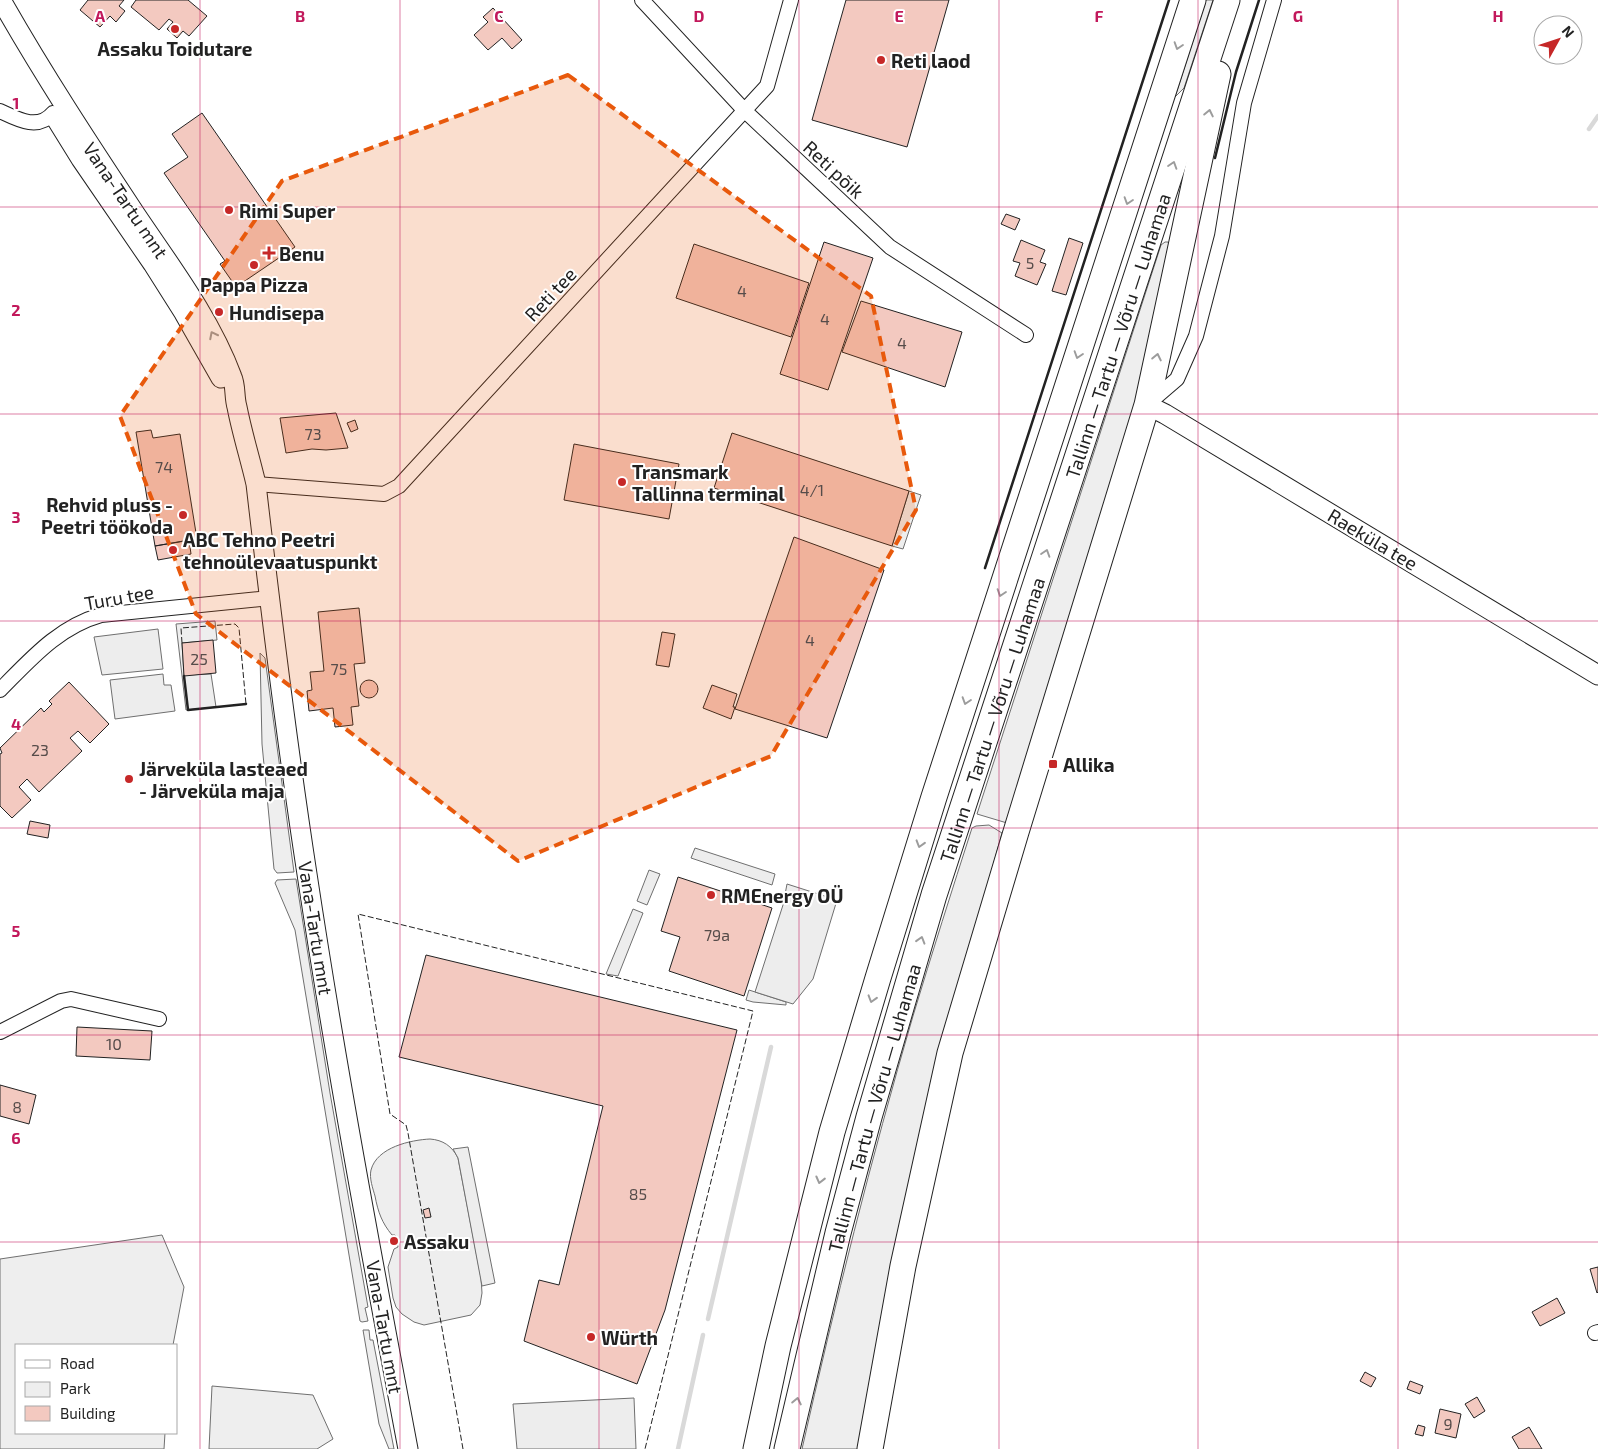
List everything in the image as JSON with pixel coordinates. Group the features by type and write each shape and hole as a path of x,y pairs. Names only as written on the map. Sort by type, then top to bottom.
{"highway":[{"name":"Tallinn — Tartu — Võru — Luhamaa","path":"756,1449 778,1346 832,1132 881,969 931,808 1193,0"},
{"name":"Tallinn — Tartu — Võru — Luhamaa","path":"787,1449 838,1233 869,1116 929,914 1227,0"},
{"path":"870,1449 903,1266 950,1053 1147,405 1216,82 1241,0"},
{"path":"738,1449 755,1391 778,1346"}],"street":[{"name":"Vana-Tartu mnt","path":"1,0 38,65 75,124 202,314 233,379 236,406 256,484 308,882 353,1148 408,1449"},
{"name":"Reti põik","path":"642,0 744,111 890,246 1026,335"},
{"name":"Reti tee","path":"256,484 384,494 400,486 767,86 791,0"},
{"path":"1147,405 1176,380 1196,336 1222,236 1244,103 1274,0"},
{"name":"Vana-Tartu mnt","path":"0,14 53,113 81,159 180,306 236,406"},
{"path":"0,111 25,122 43,121 53,113"},
{"name":"Raeküla tee","path":"1147,405 1182,424 1598,675"},
{"name":"Turu tee","path":"0,690 58,634 83,620 101,615 270,598"},
{"path":"0,1032 61,1001 71,999 159,1019"}],"highlighted area":[{"path":"568,75 871,296 916,510 771,756 518,861 196,614 120,416 282,181"}],"green space":[{"path":"1206,0 1213,0 1184,88 1175,97"},
{"path":"1168,242 1170,246 1151,347 1097,538 1007,823 977,814 1161,245"},
{"path":"909,491 921,495 903,549 892,546"},
{"path":"215,621 217,640 182,643 184,675 211,674 216,707 186,710 176,624"},
{"path":"260,653 265,658 294,872 277,873 274,869 262,744"},
{"path":"989,825 1002,833 920,1131 859,1449 802,1449 854,1231 913,1016 972,828"},
{"path":"296,879 330,1093 368,1307 365,1308 368,1321 362,1322 360,1321 295,930 275,883 277,880"},
{"path":"749,990 786,1002 786,1005 746,1000"},
{"path":"430,1139 447,1144 458,1158 481,1278 482,1293 480,1305 471,1315 424,1325 414,1322 402,1314 396,1307 388,1267 394,1249 398,1247 395,1235 392,1235 389,1231 379,1212 371,1170 374,1162 387,1150 405,1143"},
{"path":"162,1235 184,1287 173,1344 15,1344 15,1434 165,1434 164,1449 0,1449 0,1259"},
{"path":"363,1330 369,1330 370,1340 373,1340 394,1449 389,1449 379,1424"},
{"path":"212,1386 313,1395 333,1439 317,1449 209,1449"}],"shaded area":[{"path":"158,629 163,669 102,675 94,637"},
{"path":"163,674 164,685 171,685 175,711 115,719 110,680"},
{"path":"695,848 775,874 772,885 691,858"},
{"path":"649,870 660,874 647,905 637,901"},
{"path":"787,884 837,900 813,979 793,1004 755,992 783,905"},
{"path":"633,909 643,913 618,976 606,974"},
{"path":"468,1147 495,1283 482,1286 458,1158 453,1149"},
{"path":"634,1398 636,1449 517,1449 513,1404"}],"building":[{"path":"88,0 124,0 119,6 125,11 116,22 110,16 100,27 80,10"},
{"path":"136,0 188,0 207,16 189,36 183,31 177,38 167,29 173,22 169,19 159,30 131,7"},
{"name":"Reti laod","path":"846,0 949,0 907,147 812,120"},
{"path":"493,8 522,40 512,49 502,38 488,50 474,35 488,22 483,17"},
{"name":"Rimi Super","path":"202,113 295,247 236,287 220,264 225,261 164,173 188,157 172,134"},
{"path":"1006,214 1020,219 1015,230 1001,224"},
{"path":"1069,238 1083,243 1066,295 1052,291"},
{"path":"1021,240 1045,250 1040,262 1046,264 1037,285 1015,276 1020,263 1013,261"},
{"path":"824,242 873,258 828,390 780,374"},
{"path":"694,244 809,283 791,337 676,298"},
{"path":"861,301 962,332 945,387 842,352"},
{"name":"Hundisepa","path":"218,307 223,314 219,317 214,310"},
{"path":"336,413 348,448 312,449 286,453 280,418"},
{"path":"355,420 358,429 351,432 347,423"},
{"path":"151,430 153,438 180,434 197,539 155,546 136,432"},
{"path":"732,433 909,491 892,546 714,488"},
{"name":"Transmark Tallinna terminal","path":"574,444 679,464 669,519 564,500"},
{"path":"794,537 884,570 827,738 735,709"},
{"name":"ABC Tehno Peetri tehnoülevaatuspunkt","path":"189,540 191,554 158,560 155,546"},
{"path":"359,608 365,663 354,664 359,706 351,707 353,725 335,727 333,708 309,711 307,691 312,690 310,672 324,671 318,612"},
{"path":"662,632 675,634 669,667 656,665"},
{"path":"213,640 216,673 184,676 182,643"},
{"path":"365,680 373,680 378,685 376,696 365,698 360,693 360,685"},
{"path":"69,682 109,724 90,743 78,731 70,738 82,751 39,792 27,779 19,787 31,800 12,818 0,806 0,754 2,753 0,748 41,708 44,712 52,704 49,701"},
{"path":"712,685 737,694 731,719 703,708"},
{"path":"30,821 50,825 48,838 27,834"},
{"path":"678,877 772,908 744,996 669,971 680,937 661,931"},
{"path":"426,955 737,1030 665,1310 637,1384 524,1341 539,1280 559,1285 603,1106 399,1057"},
{"path":"77,1027 152,1031 150,1060 76,1056"},
{"path":"0,1085 36,1095 29,1124 0,1116"},
{"path":"429,1208 431,1217 425,1218 423,1210"},
{"path":"1598,1267 1598,1292 1597,1293 1590,1269"},
{"path":"1557,1298 1565,1313 1540,1326 1532,1312"},
{"path":"1365,1372 1376,1378 1371,1387 1360,1381"},
{"path":"1410,1381 1423,1386 1420,1394 1407,1389"},
{"path":"1477,1397 1485,1411 1474,1418 1465,1404"},
{"path":"1440,1409 1461,1414 1456,1438 1435,1433"},
{"path":"1418,1425 1425,1427 1423,1436 1415,1434"},
{"path":"1529,1427 1542,1449 1519,1449 1512,1437"}],"waterway":[{"path":"1589,129 1598,116"},
{"path":"708,1319 771,1047"},
{"path":"678,1449 703,1335"}],"fence":[{"path":"182,643 181,628 235,624 239,628 246,704"},
{"path":"463,1449 408,1133 406,1125 390,1114 358,914 753,1011 645,1449"}],"wall":[{"path":"985,568 1169,0"},
{"path":"1215,158 1236,72 1259,0"},
{"path":"184,676 188,710 246,704"}],"place":[{"name":"Assaku Toidutare","path":"175,29"},
{"name":"Reti laod","path":"881,60"},
{"name":"Rimi Super","path":"229,210"},
{"name":"Benu","path":"269,253"},
{"name":"Pappa Pizza","path":"254,265"},
{"name":"Hundisepa","path":"219,312"},
{"name":"Transmark Tallinna terminal","path":"622,482"},
{"name":"Rehvid pluss - Peetri töökoda","path":"183,515"},
{"name":"ABC Tehno Peetri tehnoülevaatuspunkt","path":"173,550"},
{"name":"Allika","path":"1053,764"},
{"name":"Järveküla lasteaed - Järveküla maja","path":"129,779"},
{"name":"RMEnergy OÜ","path":"711,895"},
{"name":"Assaku","path":"394,1241"},
{"name":"Würth","path":"591,1337"}]}
